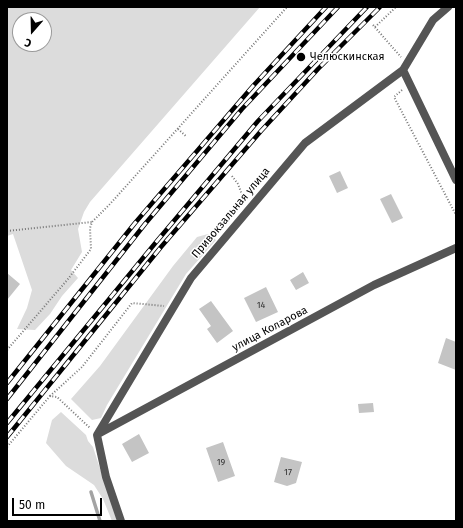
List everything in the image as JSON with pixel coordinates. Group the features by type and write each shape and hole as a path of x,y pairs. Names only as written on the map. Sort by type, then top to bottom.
{"street":[{"name":"Привокзальная улица","path":"97,435 191,278 305,142 405,67 433,20 448,7"},
{"path":"405,67 409,84 456,180"},
{"name":"улица Коларова","path":"97,435 374,286 456,248"},
{"path":"97,435 106,477 121,521"}],"path":[{"path":"7,350 68,279 91,249 90,228 92,222 110,204 287,7"},
{"path":"396,7 374,26 405,67"},
{"path":"409,84 394,97 456,215"},
{"path":"178,129 187,137"},
{"path":"232,176 238,184 248,210"},
{"path":"7,231 92,222"},
{"path":"7,447 50,396 82,367 132,303 161,305 173,308"},
{"path":"50,396 57,397 97,435"}],"shaded area":[{"path":"7,7 260,7 90,202 84,212 78,229 82,252 71,270 78,278 62,296 50,314 35,330 17,329 27,308 32,290 13,234 7,236"},
{"path":"208,234 216,240 186,274 107,405 101,418 92,420 71,399 100,366 173,266 197,237"},
{"path":"61,412 86,435 88,441 93,447 117,521 112,521 103,499 94,485 66,466 46,443 52,420"}],"building":[{"path":"340,171 348,188 337,193 329,176"},
{"path":"391,194 403,218 392,223 380,199"},
{"path":"303,272 309,283 296,290 290,280"},
{"path":"7,273 20,284 7,300"},
{"path":"266,287 278,312 256,322 244,298"},
{"path":"211,301 233,331 217,343 207,329 211,326 199,309"},
{"path":"446,338 456,342 456,370 438,363"},
{"path":"373,403 374,412 359,413 358,404"},
{"path":"139,434 149,453 132,462 122,444"},
{"path":"223,442 235,476 218,482 206,448"},
{"path":"281,457 302,462 296,483 287,486 274,482"}],"waterway":[{"path":"91,492 100,521"}],"railway":[{"path":"7,383 135,223 253,86 326,7"},
{"path":"7,399 145,224 242,109 338,7"},
{"path":"7,423 258,121 367,7"},
{"path":"7,437 161,247 261,131 318,69 380,7"}],"place":[{"name":"Челюскинская","path":"301,57"}]}
